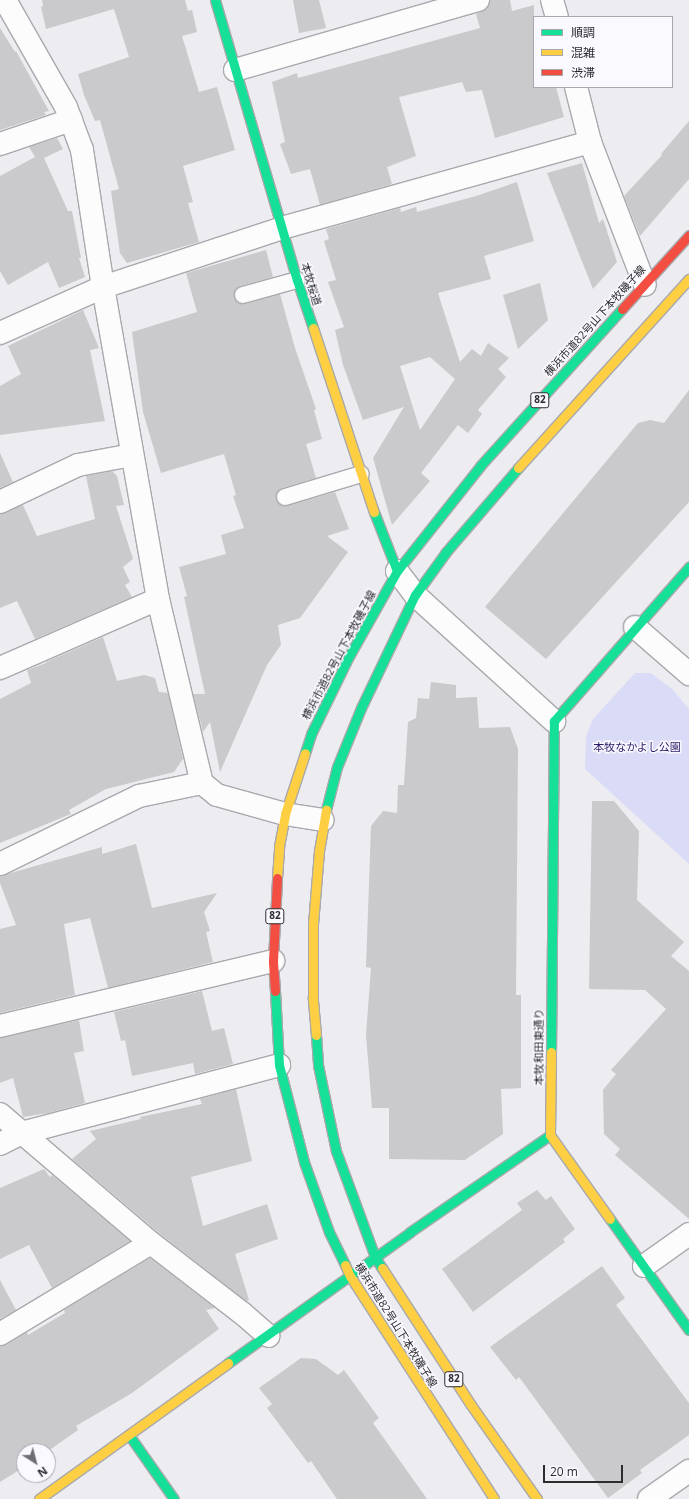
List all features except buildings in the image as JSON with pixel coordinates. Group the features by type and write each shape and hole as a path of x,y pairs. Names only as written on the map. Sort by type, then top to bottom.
{"main road":[{"name":"本牧桜道","path":"215,0 297,280 361,474 383,537 398,571"},
{"name":"横浜市道82号山下本牧磯子線","path":"494,1499 375,1318 350,1276 330,1235 304,1162 279,1065 273,961 279,846 286,814 311,734 348,658 398,571 482,465 689,235"},
{"name":"横浜市道82号山下本牧磯子線","path":"537,1499 471,1405 376,1257 336,1151 318,1065 313,997 313,924 319,851 323,820 337,767 361,708 415,594 446,552 513,474 689,279"},
{"path":"554,721 689,567"},
{"name":"本牧和田東通り","path":"550,1136 554,721"},
{"path":"39,1499 376,1257 550,1136 689,1330"},
{"path":"129,1435 174,1499"}],"street":[{"path":"5,0 66,107 82,150 102,287 158,599 202,783 217,795 286,814 323,820"},
{"path":"235,70 478,0"},
{"path":"552,0 557,16"},
{"path":"576,88 590,142 645,285"},
{"path":"0,144 71,120"},
{"path":"0,333 102,287 282,228 590,142"},
{"path":"0,502 78,465 132,455"},
{"path":"398,571 415,594 554,721"},
{"path":"1,666 158,599"},
{"path":"635,627 689,674"},
{"path":"0,864 139,796 202,783"},
{"path":"0,1026 273,961"},
{"path":"0,1144 22,1133 279,1065"},
{"path":"0,1114 151,1243 242,1313 268,1336"},
{"path":"644,1266 689,1234"},
{"path":"0,1334 151,1243"},
{"path":"650,1499 689,1471"}],"lane":[{"path":"243,295 297,280"},
{"path":"285,497 361,474"}],"green space":[{"name":"本牧なかよし公園","path":"635,673 651,673 672,689 689,709 689,864 585,769 586,736 593,719"}],"traffic: fast":[{"path":"215,0 297,280 313,328"},
{"path":"305,753 311,734 348,658 397,571 481,465 622,309"},
{"path":"326,810 337,767 361,708 415,595 446,552 518,468"},
{"path":"374,512 397,571"},
{"path":"551,1052 554,721 689,567"},
{"path":"275,991 279,1065 304,1162 329,1232 345,1265"},
{"path":"316,1035 318,1065 336,1151 375,1257 382,1268"},
{"path":"228,1363 410,1232 550,1135"},
{"path":"610,1219 689,1330"},
{"path":"129,1435 174,1499"}],"traffic: slow":[{"path":"518,468 689,279"},
{"path":"313,328 374,512"},
{"path":"277,878 279,846 285,814 305,753"},
{"path":"316,1035 313,997 313,924 319,851 326,810"},
{"path":"551,1052 550,1135 610,1219"},
{"path":"345,1265 350,1276 494,1499"},
{"path":"382,1268 471,1405 537,1499"},
{"path":"39,1499 228,1363"}],"traffic: jam":[{"path":"622,309 689,235"},
{"path":"275,991 273,961 277,878"}]}
